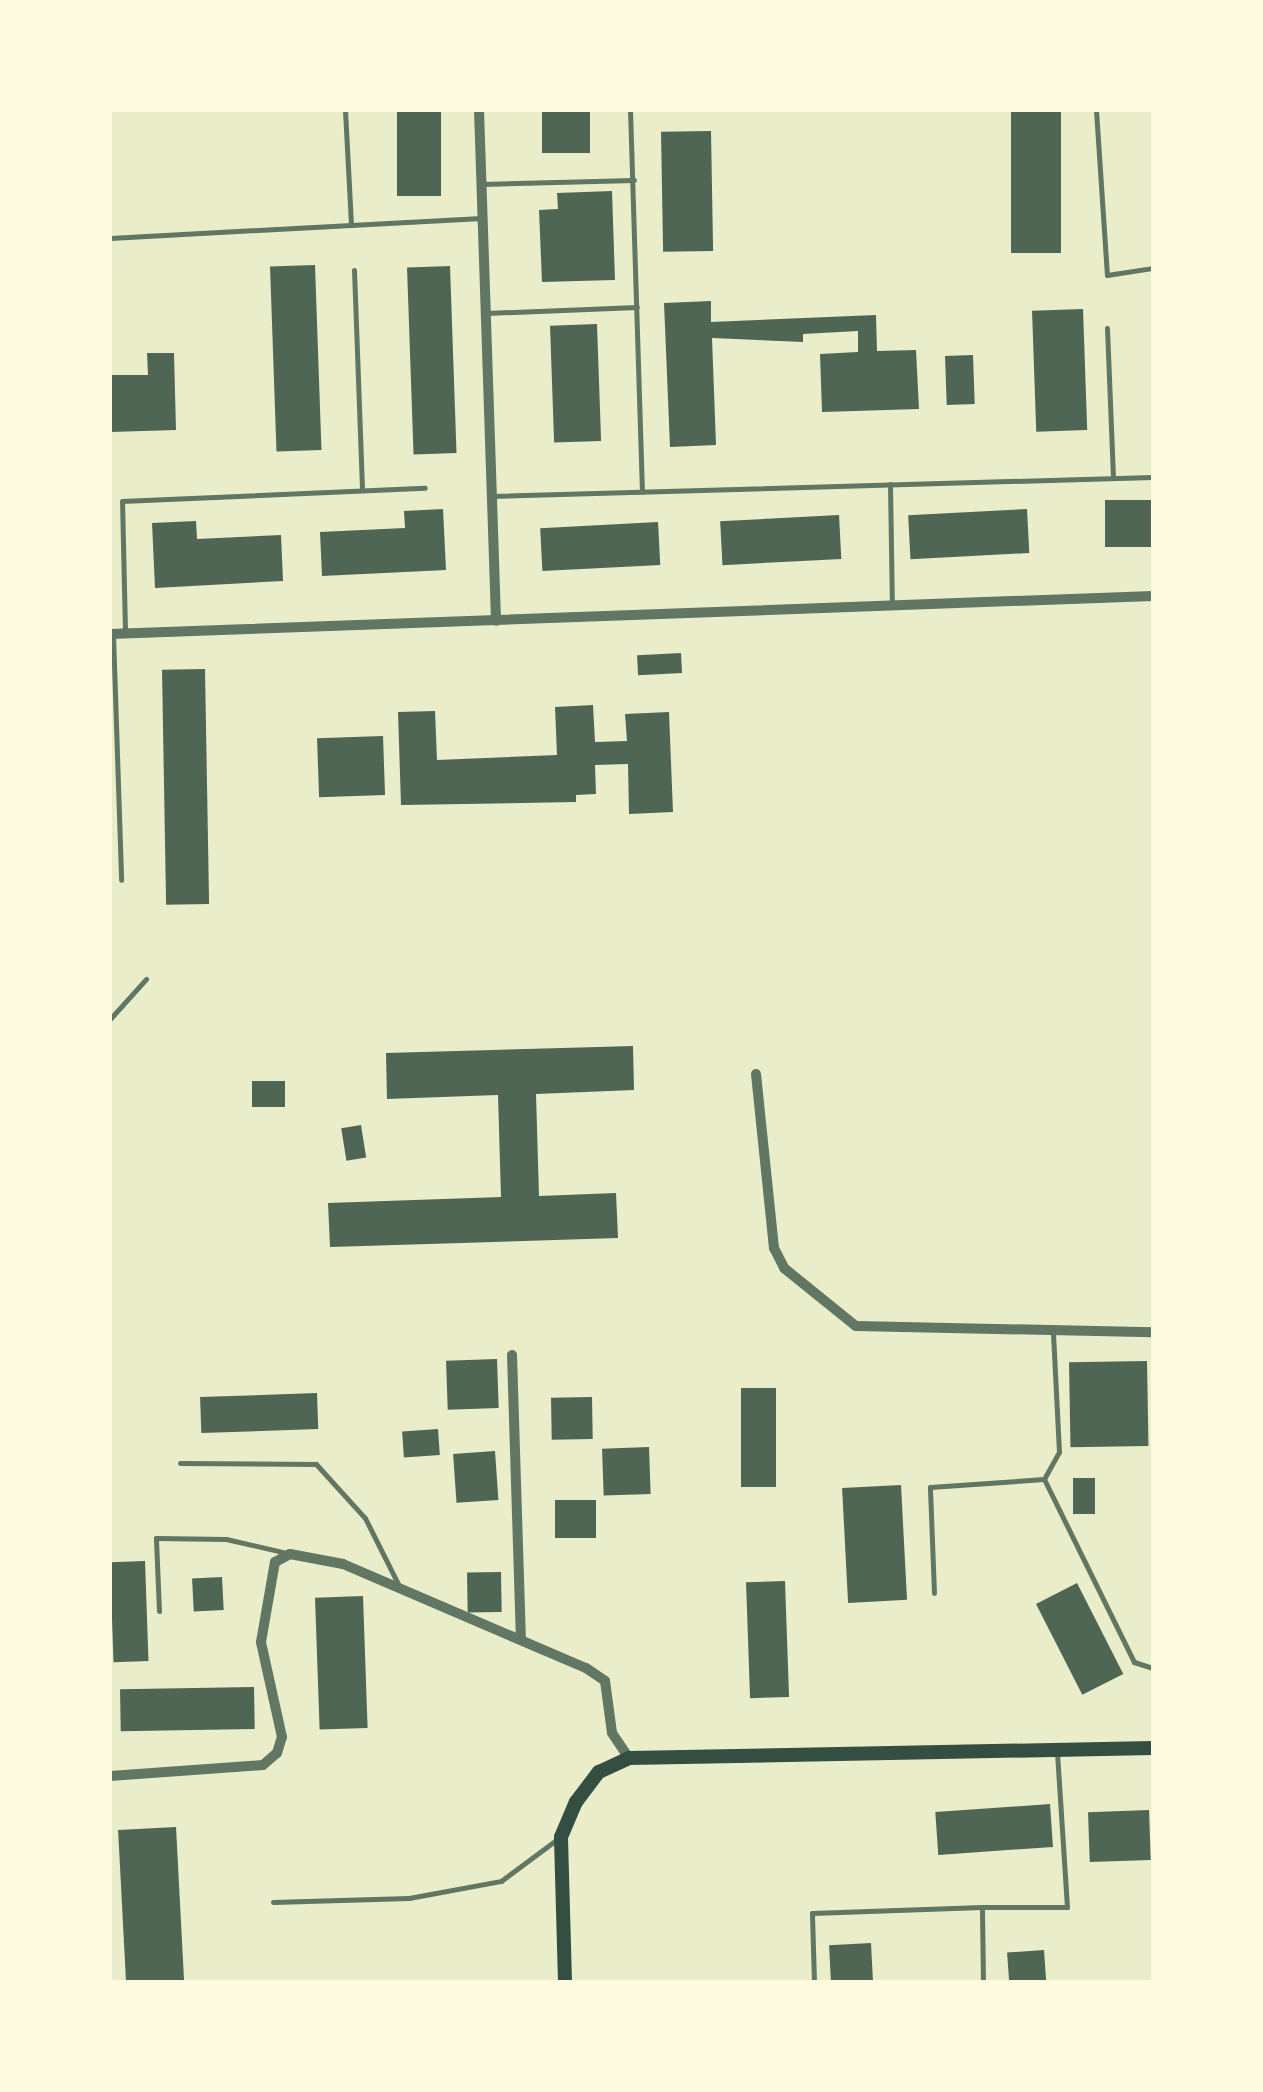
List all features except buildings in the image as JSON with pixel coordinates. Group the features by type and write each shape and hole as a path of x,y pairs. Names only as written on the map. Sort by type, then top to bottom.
{"main road":[{"path":"565,1982 561,1837 576,1802 599,1772 629,1758 1153,1748"}],"street":[{"path":"480,110 496,621"},
{"path":"116,634 1153,596"},
{"path":"756,1074 774,1248 784,1268 856,1326 876,1331 1153,1332"},
{"path":"512,1355 521,1638"},
{"path":"110,1776 262,1765 277,1752 282,1737 261,1642 275,1562 290,1554 343,1564 521,1638 605,1681 612,1733 629,1758"}],"lane":[{"path":"345,110 351,225"},
{"path":"630,110 642,492"},
{"path":"1096,110 1107,276 1153,268"},
{"path":"482,184 634,180"},
{"path":"110,238 483,218"},
{"path":"354,270 362,490"},
{"path":"486,313 637,307"},
{"path":"1107,328 1113,478"},
{"path":"492,496 1153,477"},
{"path":"890,484 892,608"},
{"path":"110,502 425,488"},
{"path":"121,880 116,634 122,501"},
{"path":"110,1019 146,979"},
{"path":"1044,1479 1059,1452 1053,1334"},
{"path":"180,1463 316,1464 365,1518 400,1588"},
{"path":"934,1593 930,1488 1044,1479"},
{"path":"1044,1479 1134,1662 1153,1668"},
{"path":"159,1611 156,1538 226,1539 290,1554"},
{"path":"814,1982 812,1913 1067,1907 1057,1750"},
{"path":"273,1902 409,1898 502,1881 561,1837"},
{"path":"982,1907 984,1982"}]}
